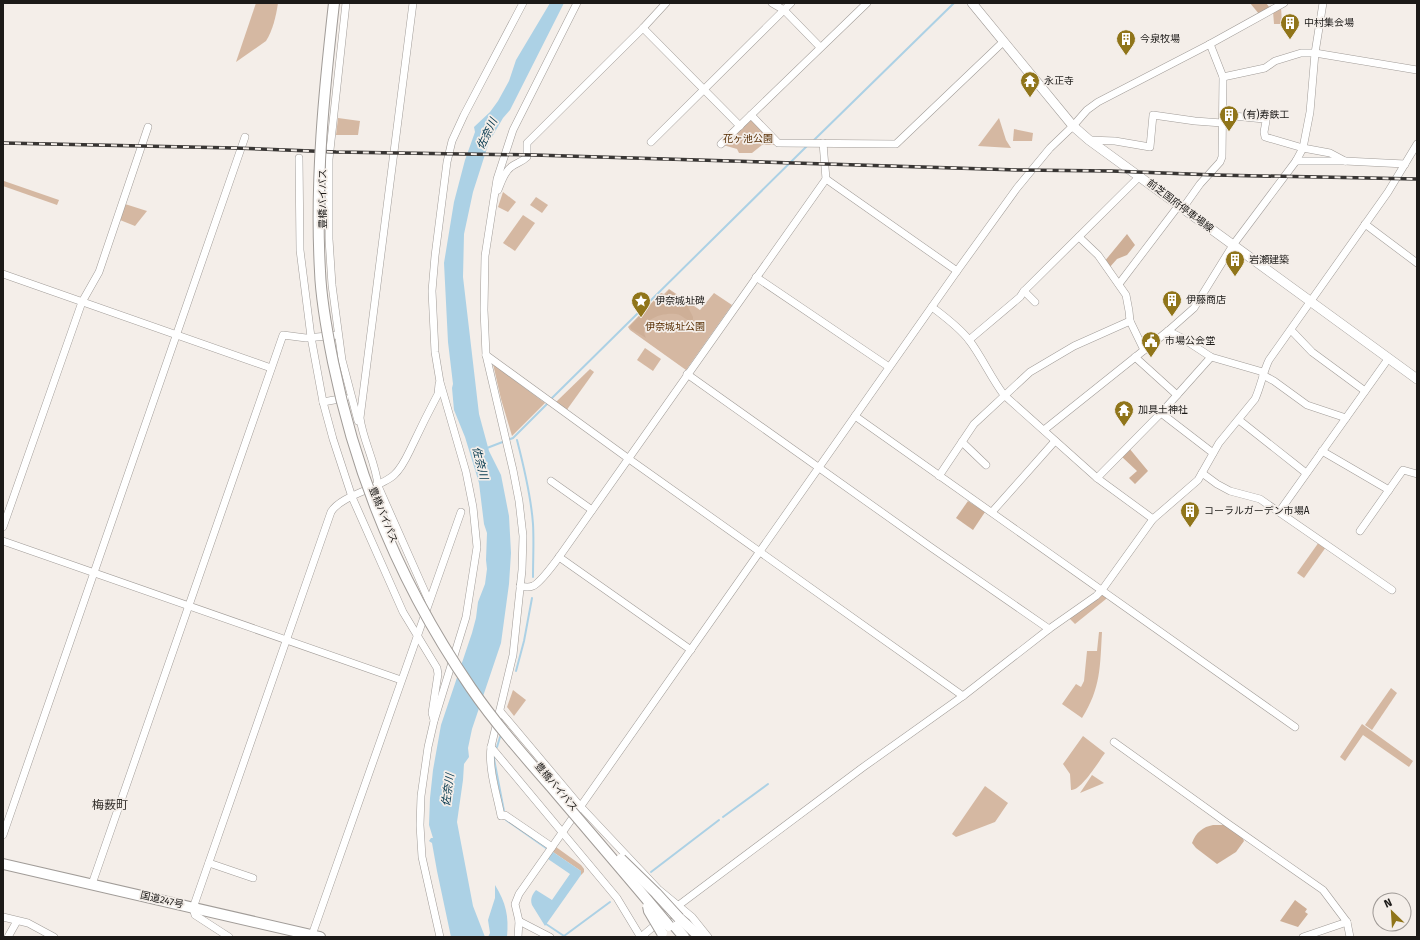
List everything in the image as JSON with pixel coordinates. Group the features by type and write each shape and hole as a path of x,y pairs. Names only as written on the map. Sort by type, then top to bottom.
{"highway":[{"name":"豊橋バイパス","path":"334,3 321,133 318,218 320,273 326,328 342,403 358,461 383,526 408,582 431,624 472,690 524,756 669,927 684,937"},
{"name":"豊橋バイパス","path":"339,3 331,61 322,183 325,273 331,327 346,402 357,445 375,495 392,539 412,580 452,650 495,713 678,937"},
{"name":"国道247号","path":"3,864 316,936"},
{"path":"669,927 700,937"}],"main road":[{"name":"前芝国府停車場線","path":"972,3 1073,126 1089,140 1417,379"}],"street":[{"path":"346,3 329,159 329,246 338,335 342,360 351,397 377,475 378,486 429,601"},
{"path":"364,437 360,410 413,3"},
{"path":"440,937 422,857 420,825 421,796 434,721 466,617 477,547 473,507 466,472 440,382 435,352 432,291 434,256 447,162 452,141 464,115 523,3"},
{"path":"552,847 505,815 501,816 490,754 513,655 523,536 519,501 486,355 484,310 485,256 487,234 496,196 498,179 513,130 577,3"},
{"path":"496,196 507,171 528,157 527,143 643,28 666,3"},
{"path":"772,3 784,10 820,48"},
{"path":"651,142 791,3"},
{"path":"721,144 867,3"},
{"path":"518,937 519,921 515,904 519,894 956,271 1017,188 1050,148 1087,110 1098,102 1210,44 1284,3"},
{"path":"1044,430 1168,331 1194,308 1233,245 1296,161 1303,148 1310,112 1315,53 1323,3"},
{"path":"643,28 740,126"},
{"path":"751,115 778,143 896,144 1003,42"},
{"path":"1119,284 1181,206 1220,162 1222,157 1223,77 1210,44"},
{"path":"1223,77 1265,68 1275,61 1301,53 1315,53 1417,70"},
{"path":"1089,140 1115,141 1150,147 1153,115 1195,121 1264,119 1266,121 1264,132 1265,137 1303,148 1330,153 1344,161"},
{"path":"3,527 82,302 99,272 148,128"},
{"path":"3,835 245,137"},
{"path":"520,586 533,586 559,558 687,374 826,179 823,143"},
{"path":"491,747 617,898 640,937 862,768 963,696 1102,590 1153,519 1198,480 1213,452 1255,399 1263,373 1269,360 1388,192 1417,144"},
{"path":"299,158 300,250 310,337 323,402 333,439 352,497 392,590 403,612 437,668 432,713 434,721"},
{"path":"1296,161 1407,162 1417,160"},
{"path":"969,340 1020,297 1024,291 1140,176"},
{"path":"826,179 956,271"},
{"path":"1365,224 1417,263"},
{"path":"1079,237 1093,249 1119,284 1128,300 1130,320 1144,350"},
{"path":"3,274 272,368"},
{"path":"756,277 889,367"},
{"path":"1024,291 1035,302"},
{"path":"932,307 951,321 969,340 993,380 1004,395 1097,478 1153,519"},
{"path":"939,476 974,424 1030,372 1074,346 1130,320"},
{"path":"1291,330 1312,352 1365,391"},
{"path":"1168,331 1182,338 1211,357 1263,373 1307,405 1346,418"},
{"path":"92,884 283,335 306,338 338,335"},
{"path":"486,355 629,459 963,696"},
{"path":"1136,357 1177,395"},
{"path":"1097,478 1177,395 1211,357"},
{"path":"1279,512 1388,359"},
{"path":"687,374 1049,629"},
{"path":"229,937 195,915 193,908 331,512 336,506 352,497 378,486 396,474 404,463 438,394 440,382"},
{"path":"323,402 351,397"},
{"path":"1160,413 1213,452"},
{"path":"855,416 1295,727"},
{"path":"1239,420 1306,473"},
{"path":"992,512 1055,441"},
{"path":"962,442 986,465"},
{"path":"1322,451 1389,490"},
{"path":"1360,531 1403,470 1417,474"},
{"path":"1202,473 1230,491 1260,499 1392,590"},
{"path":"551,481 592,510"},
{"path":"316,936 401,680 461,512"},
{"path":"3,541 401,680"},
{"path":"559,558 691,650"},
{"path":"500,711 580,806 658,889 692,916 708,937"},
{"path":"1114,742 1229,825 1323,890 1347,922 1350,937"},
{"path":"209,863 253,878"},
{"path":"3,917 28,923 54,937"},
{"path":"8,937 17,921"},
{"path":"519,921 550,937"},
{"path":"1302,937 1322,934 1347,922"}],"green space":[{"path":"256,3 278,3 272,28 266,41 236,62"},
{"path":"1281,7 1282,24 1274,24 1273,11"},
{"path":"338,118 360,121 358,135 336,135"},
{"path":"999,118 1006,140 1011,148 978,146"},
{"name":"花ヶ池公園","path":"749,119 753,120 775,145 762,145 752,153 739,153 737,149 723,145"},
{"path":"1014,129 1033,133 1032,141 1013,141"},
{"path":"4,181 59,200 57,205 3,186"},
{"path":"503,192 516,202 508,212 498,207"},
{"path":"536,197 548,205 542,213 530,205"},
{"path":"125,204 147,211 135,226 120,220"},
{"path":"523,215 535,223 515,251 503,243"},
{"name":"伊奈城址公園","path":"669,289 700,310 714,293 732,305 686,370 630,330 628,327 661,293 664,294"},
{"path":"645,348 661,359 653,371 637,360"},
{"path":"493,364 545,403 512,436 501,399"},
{"path":"590,369 594,372 566,411 555,403"},
{"path":"1319,542 1326,547 1304,578 1297,573"},
{"path":"1103,593 1106,595 1106,599 1075,624 1069,618"},
{"path":"1099,632 1102,632 1101,656 1096,687 1093,697 1082,718 1062,704 1076,684 1081,687 1084,681 1087,651 1097,651"},
{"path":"1391,688 1397,693 1372,730 1365,725"},
{"path":"513,690 526,700 514,716 507,707"},
{"path":"1362,724 1413,761 1409,767 1363,735 1345,761 1340,757"},
{"path":"1083,736 1105,753 1085,781 1080,786 1071,790 1070,774 1063,764"},
{"path":"1092,775 1104,783 1080,793"},
{"path":"985,786 1008,803 995,822 956,837 952,834"},
{"path":"556,847 581,865 584,872 581,875 581,871 553,852"}],"shaded area":[{"path":"1250,3 1266,3 1270,8 1259,14"},
{"path":"1127,234 1135,245 1127,255 1117,259 1109,268 1104,262"},
{"path":"669,290 686,303 693,317 693,322 676,314 664,314 652,318 645,326 644,332 646,338 631,329 630,326 660,295 666,295"},
{"path":"1129,448 1148,471 1135,484 1129,478 1137,471 1121,456"},
{"path":"968,501 985,512 973,530 956,518"},
{"path":"1213,825 1227,825 1241,835 1244,841 1236,852 1217,864 1196,848 1192,843 1200,831"},
{"path":"1295,900 1307,909 1305,912 1308,914 1298,927 1280,921"}],"water":[{"name":"佐奈川","path":"550,3 564,3 510,110 503,118 489,142 473,192 464,234 463,277 479,414 489,451 501,475 509,516 511,553 509,584 501,643 472,729 468,748 469,757 464,764 457,822 473,906 485,937 451,937 432,843 429,841 433,838 429,825 430,798 433,770 441,725 472,633 478,602 485,584 487,569 487,533 484,524 479,483 465,437 454,410 453,384 448,342 444,263 454,202 465,160 475,132 474,127 490,112 498,101 509,81 516,60"},
{"path":"756,134 762,135 763,137 761,142 755,144 749,143 750,136"},
{"path":"553,852 581,871 581,875 545,926 532,905 532,895 536,890 552,900 570,874 548,859"},
{"path":"495,885 506,910 508,923 507,937 488,937 490,933 488,920 495,898"}],"waterway":[{"path":"813,141 954,3"},
{"path":"551,399 808,145"},
{"name":"佐奈川","path":"487,448 513,438 548,403"},
{"path":"517,440 531,503 533,524 533,577"},
{"path":"516,671 524,641 532,598"},
{"path":"497,747 500,737"},
{"path":"495,756 494,759 504,811"},
{"path":"723,817 768,784"},
{"path":"506,820 546,848"},
{"path":"651,872 719,820"},
{"path":"546,922 546,924 564,936 610,902"}],"railway":[{"path":"3,143 234,148 336,152 534,155 1019,170 1417,179"}],"place":[{"name":"中村集会場","path":"1290,40"},
{"name":"今泉牧場","path":"1126,56"},
{"name":"永正寺","path":"1030,98"},
{"name":"(有)寿鉄工","path":"1229,132"},
{"name":"岩瀬建築","path":"1235,277"},
{"name":"伊藤商店","path":"1172,317"},
{"name":"伊奈城址碑","path":"641,318"},
{"name":"市場公会堂","path":"1151,358"},
{"name":"加具土神社","path":"1124,427"},
{"name":"コーラルガーデン市場A","path":"1190,528"}],"district":[{"name":"梅薮町","path":"110,805"}]}
